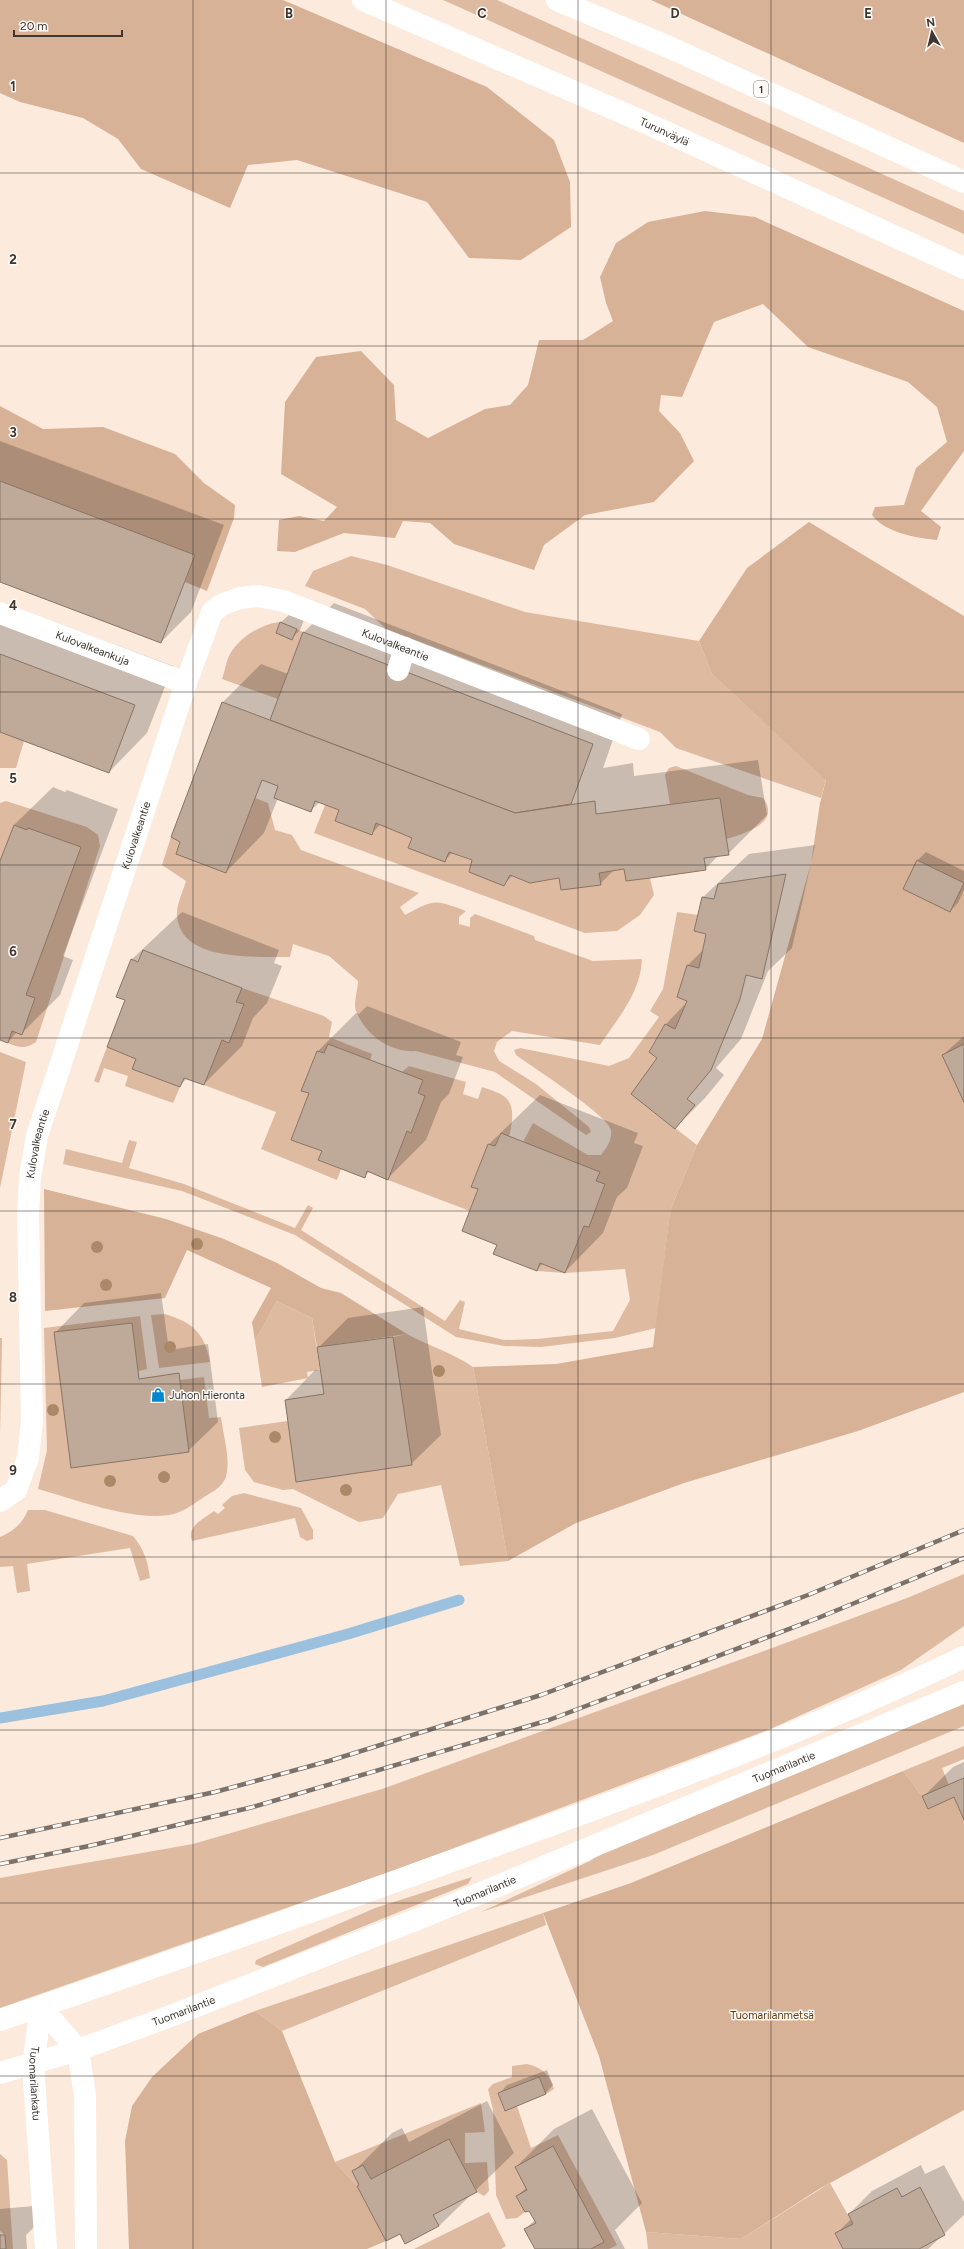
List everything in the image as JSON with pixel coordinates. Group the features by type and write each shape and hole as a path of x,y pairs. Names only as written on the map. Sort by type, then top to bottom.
{"main road":[{"name":"Turunväylä","path":"363,0 646,123 964,268"},
{"name":"1","path":"557,0 671,48 964,182"},
{"name":"Kulovalkeantie","path":"0,1501 16,1490 28,1458 32,1421 28,1214 30,1177 37,1136 186,683 212,612 223,604 240,598 258,596 283,601 639,739"},
{"name":"Kulovalkeankuja","path":"0,613 186,683"},
{"path":"398,670 405,648"},
{"path":"0,2020 303,1915 705,1769 884,1695 964,1657"},
{"name":"Tuomarilantie","path":"0,2073 33,2065 78,2050 423,1917 964,1692"},
{"path":"40,2007 78,2050 84,2095 86,2249"},
{"name":"Tuomarilankatu","path":"40,2007 33,2065 46,2249"}],"shaded area":[{"path":"443,0 497,0 964,211 964,234"},
{"path":"351,556 387,565 525,612 699,641 712,674 826,779 821,798 676,748 660,732 386,629 365,609 305,586 313,571"},
{"path":"280,622 276,633 292,639 297,629 303,632 278,699 222,679 230,654 239,642 252,632 266,625"},
{"path":"0,732 24,741 16,768 0,768"},
{"path":"676,766 748,795 763,798 768,807 768,814 764,821 751,830 726,839 720,798 670,804 665,775 669,768"},
{"path":"255,798 268,803 275,830 292,835 301,850 419,893 400,907 405,915 435,902 447,904 466,911 459,917 459,924 470,927 470,918 475,914 534,936 535,940 593,961 642,959 638,983 633,994 621,1015 600,1045 512,1031 497,1042 494,1051 499,1061 536,1084 589,1127 591,1132 586,1135 495,1072 416,1051 397,1049 380,1041 366,1028 356,1011 355,1004 358,981 329,956 293,944 290,957 240,956 222,954 206,949 192,942 182,931 177,916 179,903 186,881 162,865 171,837 180,842"},
{"path":"6,801 87,827 98,835 100,846 36,1042 29,1046 22,1047 8,1043 12,1031 22,1035 35,999 26,995 81,847 28,828 27,830 14,825 0,861 0,803"},
{"path":"325,805 339,810 335,821 372,835 376,823 412,838 408,848 449,852 530,883 559,878 601,884 599,873 624,869 626,881 650,878 654,895 640,915 617,931 585,933 314,833"},
{"path":"677,912 698,915 694,931 706,934 699,968 687,965 677,997 687,1001 675,1029 665,1024 649,1051 657,1058 631,1094 697,1145 670,1211 656,1328 615,1338 541,1347 504,1346 456,1337 295,1235 182,1191 63,1164 66,1149 122,1163 129,1140 137,1142 129,1168 184,1184 295,1228 308,1205 313,1208 301,1230 445,1321 460,1300 465,1302 459,1329 504,1340 537,1339 613,1331 630,1300 625,1269 565,1273 584,1226 589,1227 605,1185 596,1181 600,1172 523,1142 533,1123 588,1155 601,1155 610,1141 611,1130 607,1123 584,1103 516,1055 514,1050 520,1048 609,1066 629,1058 659,1017 650,1011 663,989"},
{"path":"242,988 324,1016 332,1022 329,1037 372,1054 370,1060 328,1044 324,1053 317,1051 302,1090 309,1093 291,1140 322,1151 318,1160 341,1169 337,1180 261,1149 276,1112 204,1085 222,1040 229,1043 244,1005 236,1002"},
{"path":"107,1047 136,1059 133,1069 180,1087 173,1103 125,1086 128,1076 104,1068 99,1083 94,1081"},
{"path":"0,1052 26,1062 0,1188"},
{"path":"409,1066 466,1082 463,1094 478,1099 482,1087 501,1094 509,1101 511,1106 512,1121 509,1136 500,1133 495,1146 488,1144 471,1186 478,1189 470,1211 388,1180 407,1131 411,1133 425,1096 418,1093 423,1080 402,1072"},
{"path":"540,1263 565,1273 537,1271"},
{"path":"277,1301 312,1318 320,1370 307,1372 308,1378 262,1387 255,1341"},
{"path":"165,1314 183,1321 196,1330 201,1336 210,1362 159,1368 151,1315"},
{"path":"140,1316 147,1369 138,1371 132,1323 54,1333 71,1467 189,1452 179,1380 204,1377 209,1418 221,1417 228,1463 226,1477 222,1484 212,1492 186,1509 169,1515 138,1515 121,1512 38,1489 47,1450 44,1328"},
{"path":"407,1334 473,1367 508,1561 460,1566 441,1485 398,1494 383,1518 359,1522 293,1489 283,1490 254,1482 245,1470 239,1428 288,1421 296,1482 412,1465 393,1337"},
{"path":"0,1338 2,1338 0,1436"},
{"path":"244,1493 301,1508 313,1530 313,1539 307,1541 300,1537 295,1518 192,1541 192,1531 197,1523 214,1511 218,1514 225,1508 222,1505 232,1496"},
{"path":"28,1510 45,1510 133,1536 145,1556 150,1578 140,1581 130,1548 27,1564 30,1591 17,1593 13,1566 0,1567 0,1537 17,1526"},
{"path":"964,1574 964,1626 901,1670 768,1730 398,1869 0,2008 0,1878 193,1844 382,1789 764,1651 907,1598"},
{"path":"964,1698 964,1726 653,1855 481,1912 590,1861 633,1834"},
{"path":"964,1746 964,1759 942,1768 949,1785 922,1796 903,1771"},
{"path":"472,1877 468,1884 263,1967 255,1964 256,1960 375,1908"},
{"path":"543,1913 546,1925 282,2031 255,2011"},
{"path":"527,2064 537,2067 545,2072 554,2089 546,2094 539,2077 498,2093 504,2110 517,2106 531,2148 558,2135 617,2245 609,2249 591,2249 604,2242 553,2147 515,2167 527,2190 516,2196 525,2212 517,2218 506,2219 496,2195 493,2110 488,2089 493,2084 512,2077 512,2066"},
{"path":"481,2103 485,2132 465,2133 465,2163 487,2162 489,2191 484,2196 477,2192 449,2139 371,2179 363,2165 359,2185 357,2186 335,2162"},
{"path":"0,2154 7,2160 13,2249 6,2249 5,2235 0,2231"},
{"path":"830,2183 853,2224 835,2233 843,2249 648,2249 646,2232 741,2239"},
{"path":"489,2212 506,2246 501,2249 414,2249"}],"green space":[{"path":"0,0 283,0 487,87 554,140 570,182 571,227 521,260 469,258 427,202 297,160 248,165 230,208 141,169 118,139 83,118 20,102 0,93"},
{"path":"651,0 964,0 964,143"},
{"path":"705,211 755,217 964,311 964,451 921,511 941,527 937,540 902,534 885,526 872,515 875,507 904,505 916,468 947,442 937,407 908,382 808,347 763,304 714,322 682,397 661,395 659,411 680,433 694,461 654,502 585,515 544,545 534,570 454,544 430,523 403,521 395,538 344,533 295,552 277,551 279,520 299,516 324,521 337,507 281,474 285,402 316,357 361,351 394,385 396,420 428,438 485,409 510,405 528,385 539,340 583,340 613,321 606,303 600,277 616,243 648,222"},
{"path":"0,406 43,429 103,427 175,454 204,483 235,505 234,518 207,591 185,582 195,555 0,481"},
{"path":"809,522 964,616 964,1392 858,1431 684,1483 576,1523 508,1561 473,1367 556,1364 653,1347 670,1211 697,1145 762,1039 811,863 820,803 826,780 712,674 699,641 747,568"},
{"path":"44,1189 166,1219 224,1239 277,1263 321,1288 341,1293 407,1334 317,1347 312,1318 277,1301 255,1341 252,1322 271,1288 187,1250 165,1298 45,1311"},
{"name":"Tuomarilanmetsä","path":"903,1771 922,1796 928,1809 954,1797 964,1820 964,2110 819,2189 741,2239 646,2232 599,2056 543,1913 631,1883"},
{"path":"255,2011 282,2031 335,2162 357,2186 386,2241 367,2249 129,2249 125,2141 132,2106 152,2077 198,2034"}],"building":[{"path":"0,481 195,555 161,643 0,582"},
{"path":"280,622 297,629 292,640 276,633"},
{"path":"303,632 593,744 571,804 515,813 270,720"},
{"path":"0,654 135,705 109,773 0,732"},
{"path":"222,702 515,813 595,801 596,814 720,798 729,855 704,858 706,870 650,878 626,881 624,869 599,873 601,885 561,890 559,878 530,883 510,875 504,886 469,872 472,860 449,852 445,862 408,848 412,838 376,823 372,835 335,821 339,810 315,801 311,812 274,798 278,786 262,780 226,873 176,854 180,842 171,837"},
{"path":"14,825 27,830 28,828 81,847 26,995 35,998 22,1035 12,1031 8,1043 0,1040 0,861"},
{"path":"917,860 964,883 950,912 903,889"},
{"path":"786,874 762,979 746,975 740,999 711,1070 687,1099 695,1105 675,1129 631,1094 657,1058 649,1052 665,1024 675,1029 687,1001 677,997 687,965 699,968 706,934 694,931 702,897 714,899 718,884"},
{"path":"143,950 242,988 236,1002 244,1004 229,1043 222,1040 204,1085 184,1078 180,1087 132,1069 136,1059 107,1047 125,1000 116,997 131,959 138,962"},
{"path":"328,1044 423,1080 418,1093 425,1096 411,1133 407,1131 388,1180 367,1171 365,1178 318,1160 322,1151 291,1140 309,1093 301,1091 317,1051 324,1053"},
{"path":"964,1044 964,1102 942,1055"},
{"path":"501,1133 600,1172 596,1181 605,1184 589,1227 584,1226 565,1273 540,1263 537,1271 493,1254 497,1245 462,1231 478,1189 471,1187 488,1144 495,1146"},
{"path":"132,1323 139,1379 179,1373 189,1452 71,1468 54,1332"},
{"path":"393,1337 412,1465 296,1482 285,1400 324,1394 317,1347"},
{"path":"964,1778 964,1820 954,1797 928,1809 922,1796"},
{"path":"539,2077 546,2094 505,2111 498,2093"},
{"path":"449,2139 477,2192 433,2215 439,2226 405,2244 400,2234 386,2241 357,2186 359,2185 352,2171 363,2165 371,2179"},
{"path":"553,2146 604,2242 591,2249 535,2249 524,2229 536,2223 529,2211 525,2212 516,2196 527,2190 515,2167"},
{"path":"920,2187 945,2235 919,2249 843,2249 835,2233 853,2224 848,2214 897,2188 902,2197"},
{"path":"0,2235 5,2235 6,2249 0,2249"}],"waterway":[{"path":"0,1718 103,1701 348,1634 459,1600"}],"railway":[{"path":"0,1838 215,1792 329,1761 541,1695 808,1595 964,1530"},
{"path":"0,1864 89,1846 253,1807 549,1720 818,1618 964,1558"}],"place":[{"name":"Juhon Hieronta","path":"158,1395"}]}
